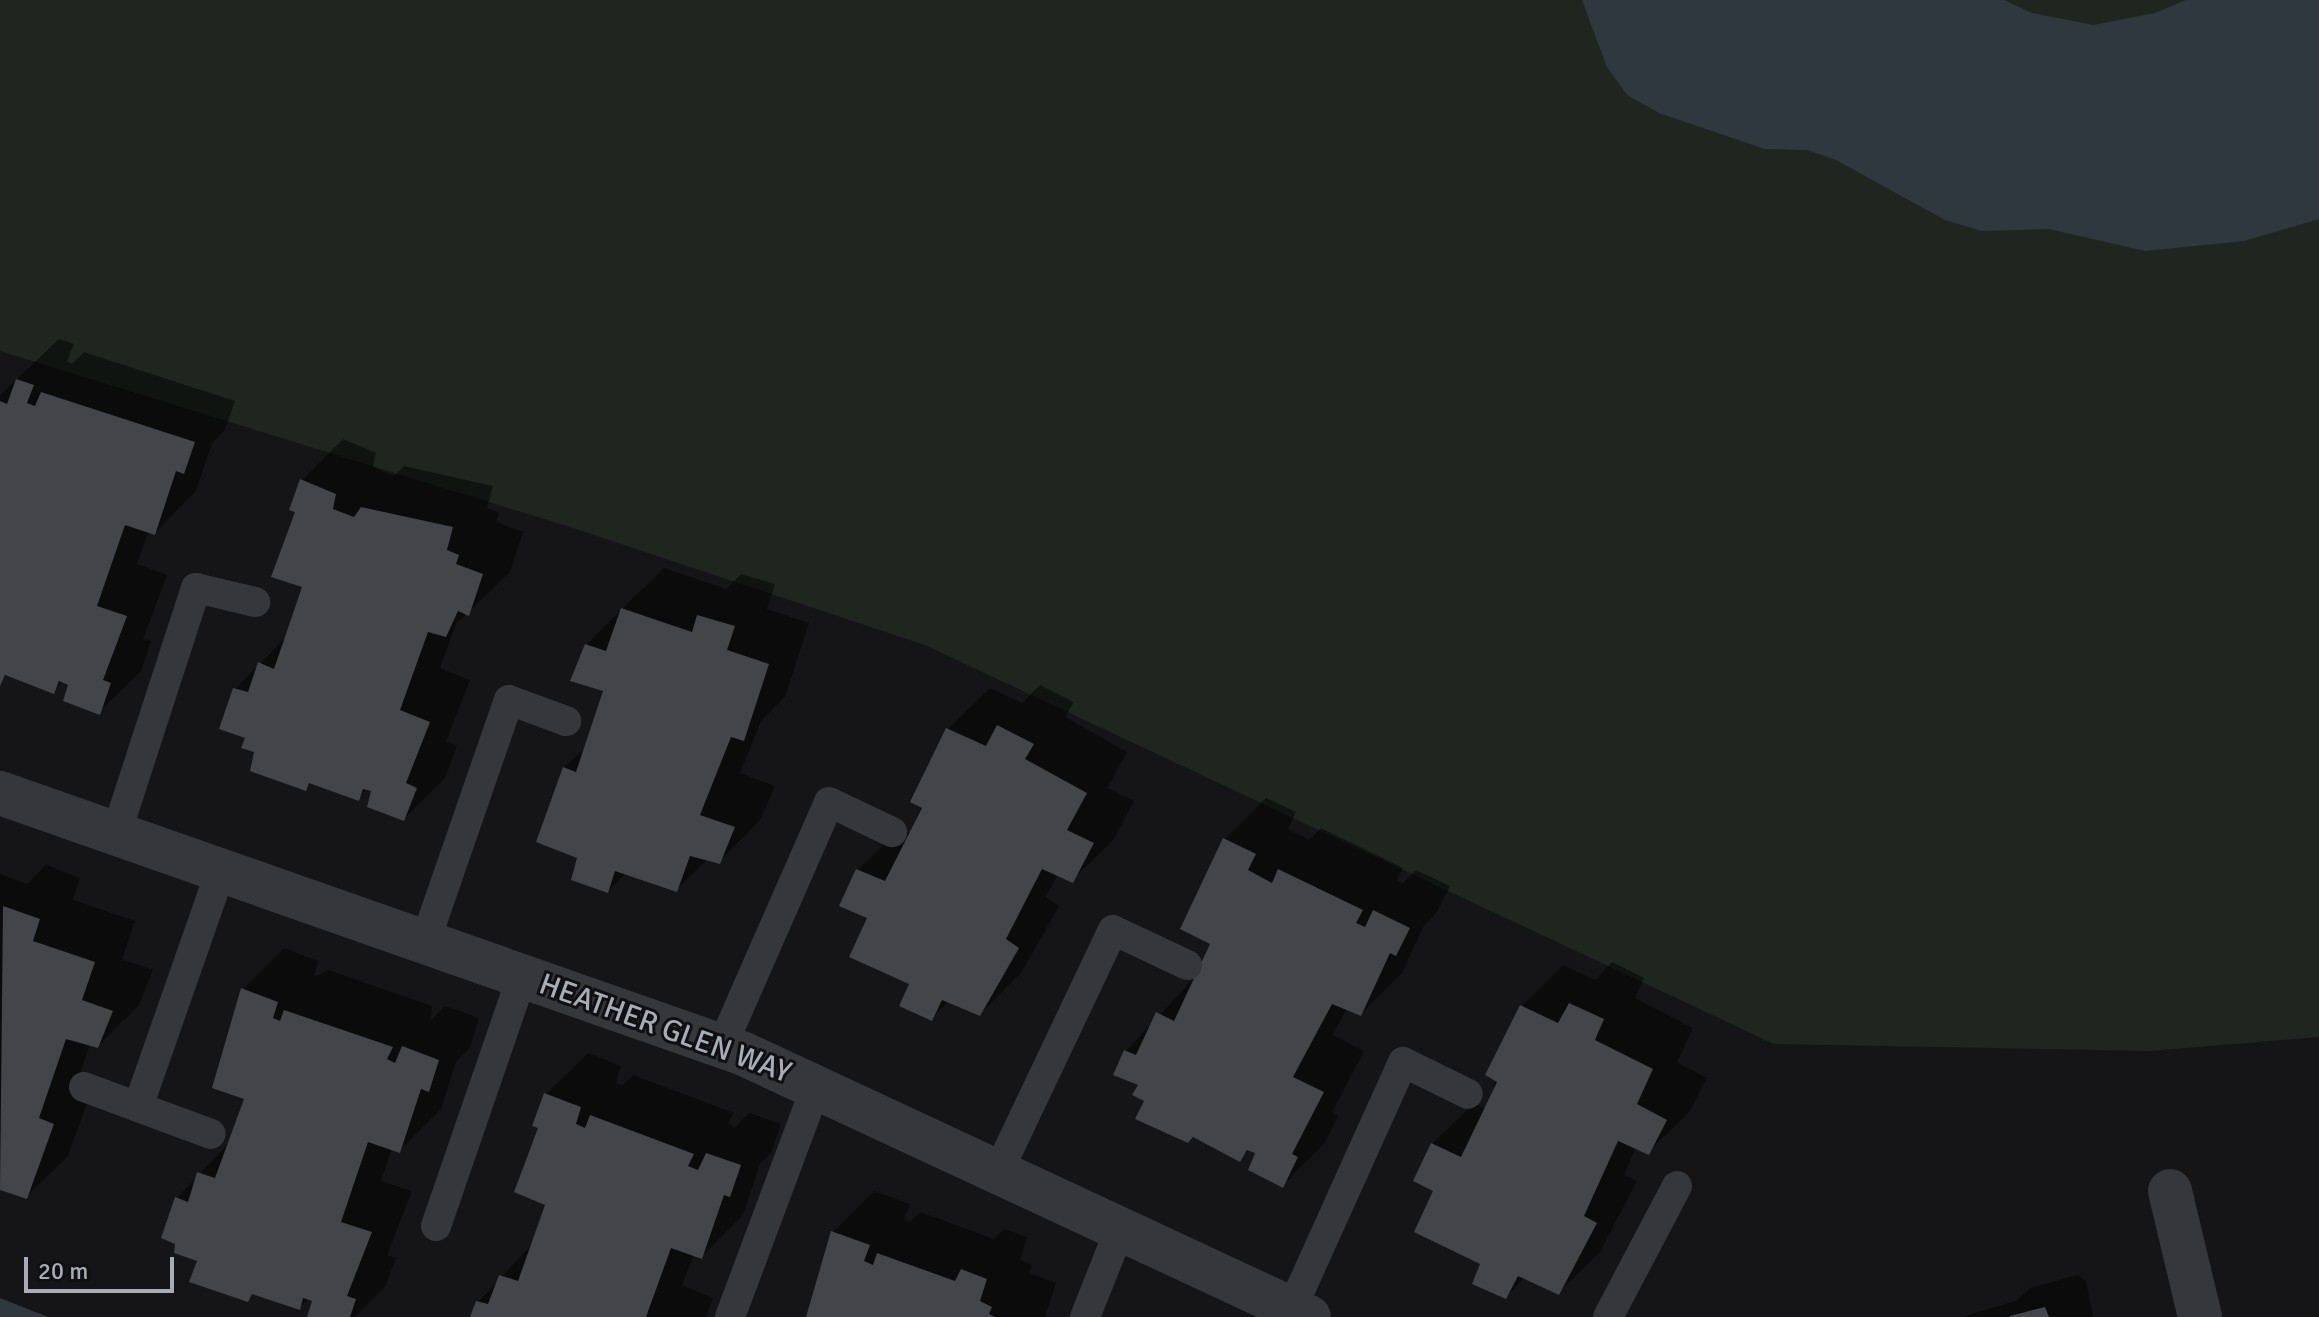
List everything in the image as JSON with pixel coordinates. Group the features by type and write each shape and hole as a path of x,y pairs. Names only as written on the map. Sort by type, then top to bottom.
{"street":[{"name":"HEATHER GLEN WAY","path":"0,793 722,1046 1300,1312"},
{"path":"2170,1191 2200,1317"}],"lane":[{"path":"116,834 196,588 255,602"},
{"path":"425,942 509,700 566,721"},
{"path":"722,1046 829,802 892,832"},
{"path":"138,1107 221,870"},
{"path":"997,1174 1113,930 1187,965"},
{"path":"436,1226 522,976"},
{"path":"1300,1312 1403,1062 1468,1094"},
{"path":"84,1087 211,1134"},
{"path":"730,1317 816,1087"},
{"path":"1608,1317 1677,1186"},
{"path":"1085,1317 1120,1229"}],"shaded area":[{"path":"0,0 2319,0 2319,1037 2149,1051 1774,1044 925,645 570,527 0,351"},
{"path":"1582,0 2004,0 2032,13 2093,25 2155,13 2186,0 2319,0 2319,219 2244,241 2145,251 2049,229 1982,231 1945,220 1836,160 1807,150 1765,149 1659,113 1627,95 1607,67"},
{"path":"0,1298 48,1317 0,1317"}],"building":[{"path":"16,379 34,385 27,403 35,406 41,392 195,442 184,474 176,471 155,535 125,525 97,606 127,616 103,680 111,683 100,715 63,701 68,685 59,681 54,694 5,675 0,686 0,401 7,404"},
{"path":"300,479 336,494 333,509 354,517 361,507 453,527 447,550 459,555 456,564 483,574 469,616 458,611 446,637 428,632 400,710 430,722 406,783 417,788 404,821 367,807 371,791 363,789 359,801 309,783 306,791 250,771 254,752 241,748 245,738 219,729 233,688 248,692 258,662 274,669 302,587 271,577 295,512 289,510"},
{"path":"621,608 692,632 697,615 735,626 727,650 769,664 744,741 731,737 700,815 735,827 720,864 690,856 677,892 615,871 608,893 571,880 577,858 536,842 563,767 576,772 603,691 570,681 585,644 606,651"},
{"path":"997,725 1034,744 1025,759 1087,793 1067,830 1094,843 1073,883 1042,869 1006,939 1019,948 980,1016 942,1000 932,1021 899,1006 909,984 849,957 867,918 839,906 856,869 885,881 922,808 910,802 946,728 986,746"},
{"path":"1223,838 1256,854 1248,870 1272,883 1278,869 1363,910 1356,923 1365,927 1373,910 1410,928 1396,956 1390,953 1361,1016 1332,1004 1293,1077 1324,1092 1292,1154 1298,1157 1283,1188 1248,1170 1255,1153 1247,1150 1240,1162 1193,1137 1188,1143 1135,1119 1144,1101 1132,1095 1138,1085 1113,1075 1124,1050 1136,1055 1156,1012 1174,1021 1210,944 1180,929"},
{"path":"3,906 40,919 33,941 95,962 82,1000 113,1011 98,1048 66,1039 39,1118 54,1124 27,1199 0,1190"},
{"path":"241,988 278,1002 273,1018 280,1021 284,1010 393,1047 387,1059 395,1063 402,1046 439,1060 429,1092 421,1089 400,1153 368,1142 341,1222 372,1232 347,1296 356,1299 350,1317 307,1317 312,1301 303,1298 300,1310 252,1294 248,1302 189,1282 197,1261 174,1253 175,1244 161,1238 175,1197 188,1202 197,1172 215,1178 244,1099 212,1088"},
{"path":"1569,1003 1604,1019 1595,1040 1653,1069 1637,1104 1667,1120 1649,1155 1618,1141 1584,1216 1597,1223 1559,1295 1518,1276 1506,1299 1472,1284 1480,1264 1414,1232 1433,1191 1413,1181 1431,1143 1461,1157 1497,1082 1485,1075 1520,1005 1558,1023"},
{"path":"544,1093 581,1107 576,1124 585,1128 590,1115 694,1154 688,1166 698,1170 706,1153 741,1165 730,1197 724,1195 702,1259 671,1248 646,1317 470,1317 476,1301 488,1304 499,1275 518,1281 545,1205 514,1192 538,1128 532,1126"},
{"path":"831,1231 870,1245 864,1261 873,1265 877,1253 955,1281 961,1269 987,1279 980,1301 992,1307 989,1314 995,1317 806,1317"},
{"path":"2045,1307 2049,1317 2010,1317 2010,1316"}]}
